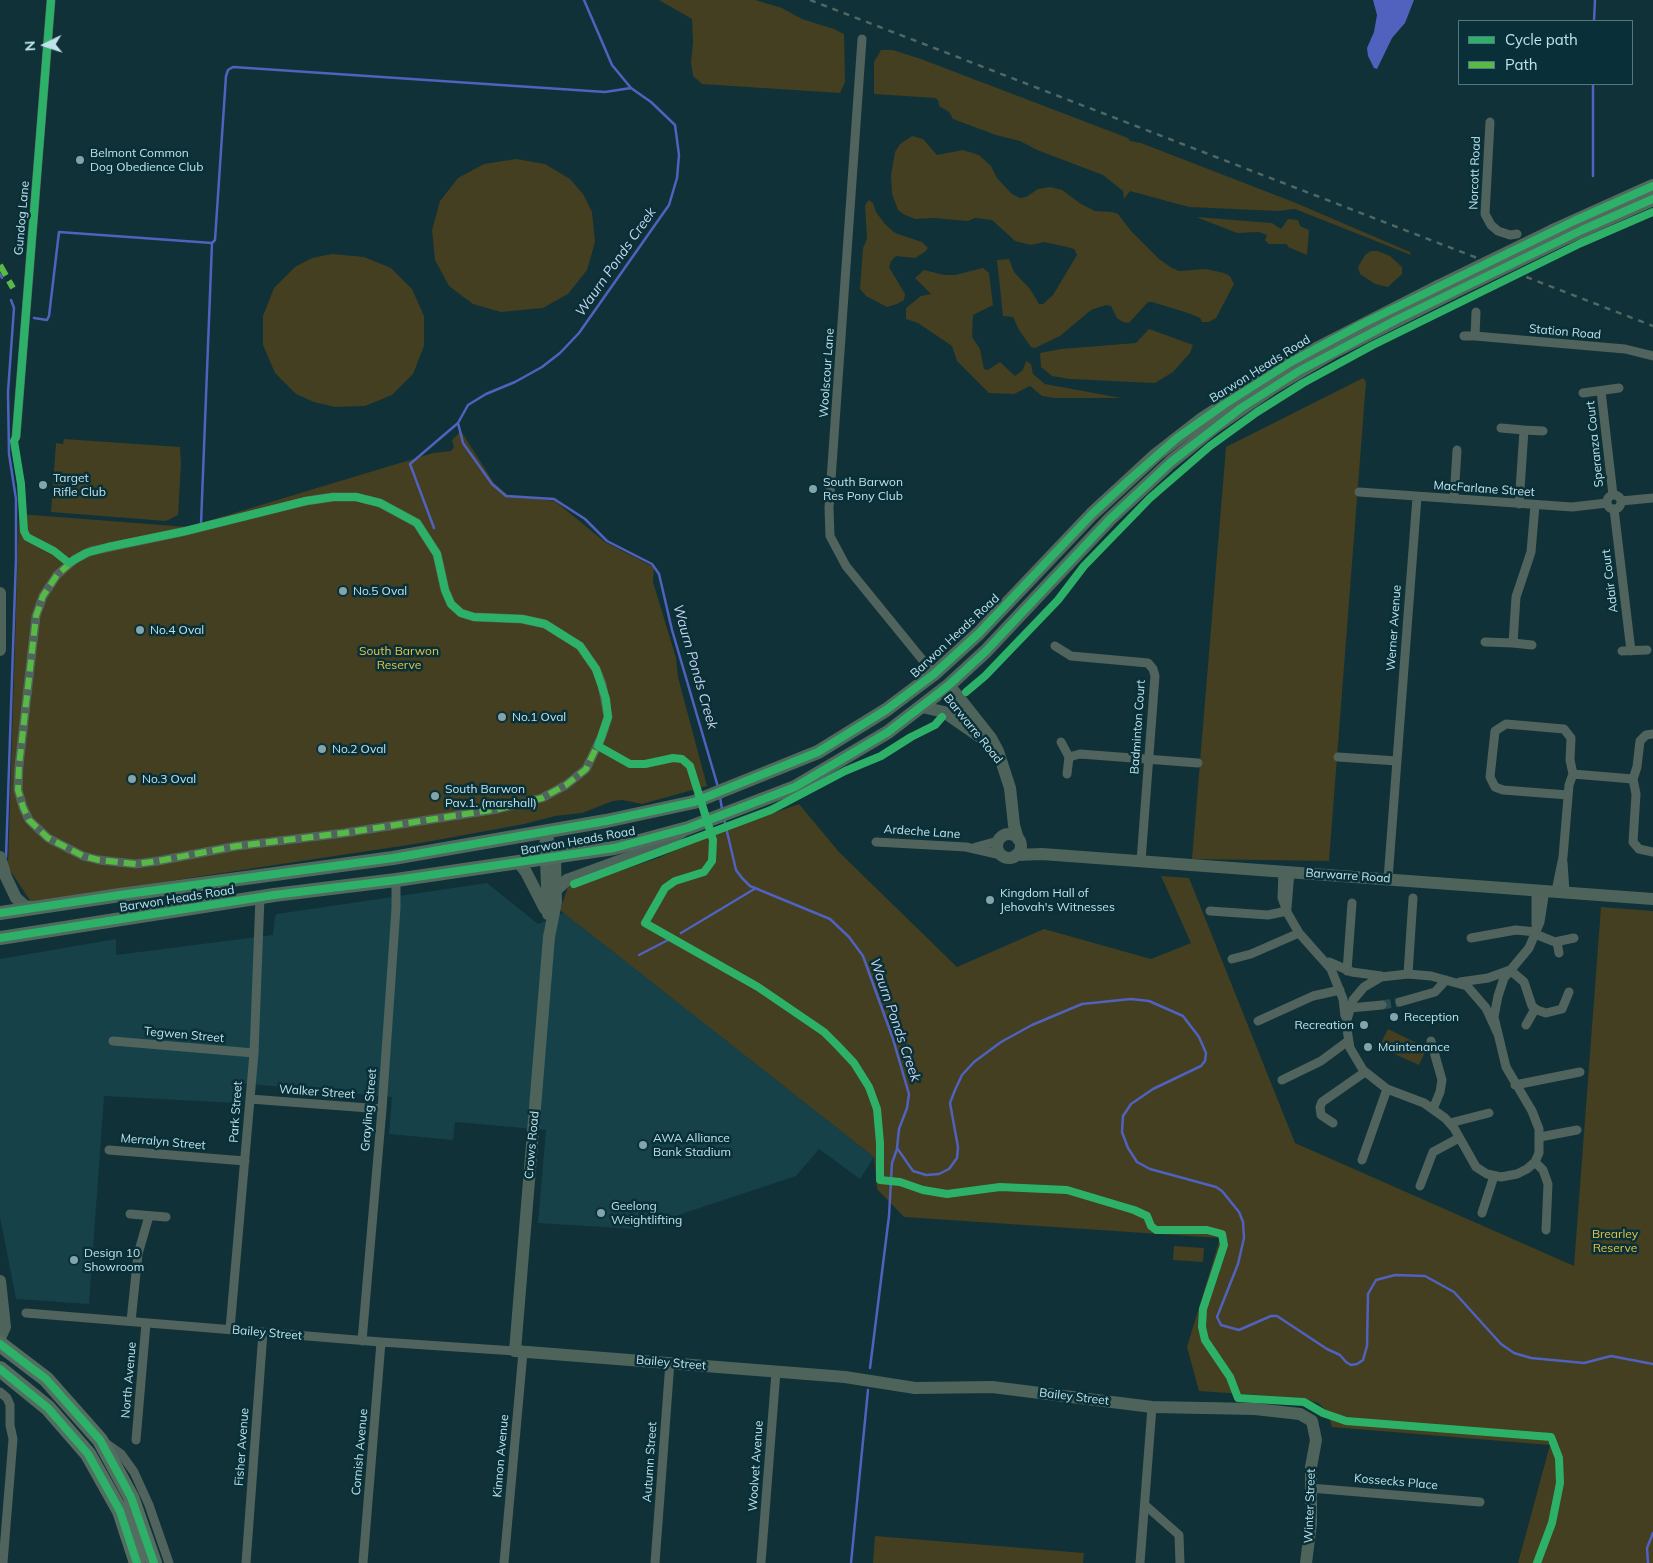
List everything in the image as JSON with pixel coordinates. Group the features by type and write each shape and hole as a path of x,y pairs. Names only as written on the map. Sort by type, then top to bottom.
{"highway":[{"path":"0,1344 46,1379 100,1440 131,1497 154,1563"},
{"path":"0,1369 48,1408 88,1454 120,1511 137,1563"}],"main road":[{"name":"Barwon Heads Road","path":"0,914 393,858 547,832 694,802 818,752 886,710 934,674 993,619 1092,514 1177,438 1225,404 1291,362 1438,286 1653,186"},
{"name":"Barwon Heads Road","path":"0,938 260,897 519,863 625,846 694,826 747,807 811,778 868,745 922,707 986,651 1110,519 1171,462 1213,428 1308,366 1452,292 1567,237 1653,199"},
{"path":"934,674 945,688"},
{"path":"547,832 551,858"}],"street":[{"name":"Gundog Lane","path":"16,437 51,0"},
{"name":"Woolscour Lane","path":"862,39 829,508 830,536 846,566 934,674"},
{"name":"Norcott Road","path":"1490,122 1485,214 1491,225 1498,230 1510,235 1517,234"},
{"path":"1475,336 1476,312"},
{"name":"Station Road","path":"1464,336 1625,350 1653,356"},
{"name":"Speranza Court","path":"1583,393 1619,388"},
{"name":"Speranza Court","path":"1602,391 1613,495"},
{"path":"1501,428 1543,431"},
{"path":"1519,504 1524,430"},
{"path":"1454,499 1458,450"},
{"name":"MacFarlane Street","path":"1359,492 1572,507 1607,503"},
{"path":"1613,495 1618,496 1621,501 1620,506 1614,509 1609,508 1607,503 1609,497 1613,495"},
{"name":"Werner Avenue","path":"1388,878 1416,496"},
{"path":"333,497 356,498 380,503 417,523 437,554 445,590 451,604 461,612 474,617 522,620 545,624 580,646 596,669 606,700 608,716 598,746 586,769 566,785 534,801 498,809 344,833 245,845 136,864 83,856 48,838 30,820 22,807 18,790 19,766 37,613 46,590 63,569 74,560 99,549 186,531 306,500 333,497"},
{"path":"1621,501 1653,498"},
{"path":"1513,643 1516,596 1532,552 1535,505"},
{"name":"Adair Court","path":"1614,509 1626,651 1647,650"},
{"path":"0,592 0,650"},
{"path":"1485,642 1532,645"},
{"name":"Badminton Court","path":"1055,646 1070,656 1148,663 1153,669 1155,676 1141,860"},
{"name":"Barwarre Road","path":"945,688 1004,769"},
{"name":"Barwarre Road","path":"945,688 991,738 1004,769 1011,794 1014,825 1019,840 1030,849 1042,854"},
{"path":"922,707 944,712 983,739"},
{"path":"1287,871 1287,910 1299,934 1331,968 1344,1004 1348,1041 1352,1054 1365,1072 1387,1089 1432,1108 1450,1123 1474,1164 1484,1173 1504,1177 1521,1173 1535,1162 1540,1150 1540,1137 1535,1116 1515,1085 1503,1058 1494,1017 1502,983 1524,954 1536,933 1563,857 1568,794 1573,774 1570,760 1571,738 1564,729 1506,724 1495,730 1490,777 1495,787 1501,790 1568,794"},
{"path":"1653,734 1646,735 1640,741 1637,767 1633,778 1636,794 1633,842 1639,849 1653,852"},
{"path":"1061,742 1068,757 1067,774"},
{"path":"1068,757 1080,754 1198,763"},
{"path":"1338,757 1397,762"},
{"path":"1573,774 1633,778"},
{"name":"Barwarre Road","path":"1001,838 1009,814 1011,794"},
{"path":"556,890 562,883 572,878 663,845 694,826"},
{"path":"1010,834 1019,840 1020,849 1016,855 1008,858 1001,855 997,848 1001,838 1010,834"},
{"name":"Ardeche Lane","path":"876,842 966,847 985,846 1001,838"},
{"name":"Ardeche Lane","path":"966,847 1001,855"},
{"name":"Barwarre Road","path":"1016,855 1042,854 1141,860 1653,899"},
{"path":"0,857 6,877 16,898 25,906 35,908"},
{"path":"546,905 551,858"},
{"name":"Crows Road","path":"548,939 556,890 551,858"},
{"path":"519,863 546,905"},
{"name":"Grayling Street","path":"362,1341 382,1109 396,908 396,880"},
{"name":"Park Street","path":"230,1329 254,1053 260,897"},
{"path":"1408,974 1413,898"},
{"path":"1347,971 1352,903"},
{"name":"Crows Road","path":"519,1351 548,939 546,905"},
{"path":"1210,911 1270,915 1287,910"},
{"path":"1471,938 1516,930 1536,933 1557,942 1574,938"},
{"path":"1232,959 1249,955 1299,934"},
{"path":"1557,942 1559,953"},
{"path":"1321,956 1331,964 1347,971 1365,975 1387,976 1408,974 1467,986 1478,997 1491,1016 1497,1032"},
{"path":"1400,1002 1435,992 1449,981 1472,982 1510,970"},
{"path":"1510,970 1524,982 1530,1003 1535,1009 1546,1013 1562,1010 1569,992"},
{"path":"1346,1023 1350,1008 1362,989 1374,980 1387,976"},
{"path":"1258,1021 1308,998 1340,990"},
{"path":"1350,1008 1382,1005"},
{"path":"1526,1025 1535,1009"},
{"name":"Tegwen Street","path":"113,1041 254,1053"},
{"path":"1282,1080 1323,1059 1348,1041"},
{"path":"1431,1041 1442,1080 1440,1092 1432,1108"},
{"path":"1333,1123 1321,1115 1320,1107 1322,1102 1365,1072"},
{"path":"1515,1085 1580,1072"},
{"path":"1362,1160 1387,1089"},
{"name":"Walker Street","path":"250,1099 382,1109"},
{"path":"1450,1123 1489,1113"},
{"path":"1540,1137 1576,1130"},
{"path":"1420,1186 1433,1152 1459,1138"},
{"name":"Merralyn Street","path":"109,1150 245,1161"},
{"path":"1535,1162 1544,1170 1548,1184 1546,1230"},
{"path":"1482,1213 1494,1176"},
{"path":"130,1214 166,1217"},
{"path":"131,1322 138,1254 149,1216"},
{"path":"0,1281 5,1327 0,1338"},
{"name":"Bailey Street","path":"26,1313 362,1341 670,1362 845,1377 915,1388 992,1387 1152,1407 1286,1411 1300,1414 1312,1421"},
{"name":"North Avenue","path":"136,1440 146,1323"},
{"name":"Fisher Avenue","path":"246,1563 263,1332"},
{"name":"Cornish Avenue","path":"363,1563 381,1342"},
{"name":"Kinnon Avenue","path":"504,1563 519,1351"},
{"name":"Autumn Street","path":"655,1563 670,1362"},
{"name":"Woolvet Avenue","path":"761,1563 776,1372"},
{"path":"0,1392 10,1403 10,1425 13,1443 3,1563"},
{"path":"1140,1563 1152,1407"},
{"name":"Winter Street","path":"1306,1563 1311,1523 1310,1467 1316,1440 1312,1421"},
{"path":"100,1440 121,1454 134,1472 149,1505 169,1563"},
{"name":"Kossecks Place","path":"1310,1488 1480,1502"},
{"path":"1145,1505 1179,1535 1180,1563"}],"shaded area":[{"path":"487,883 538,924 564,913 874,1157 860,1179 819,1149 796,1176 636,1229 538,1223 546,1130 455,1122 453,1140 389,1134 392,1097 238,1083 236,1103 104,1096 89,1304 16,1299 0,1217 0,959 116,939 116,955 273,935 277,914"}],"green space":[{"path":"659,0 755,0 782,8 802,19 844,34 845,82 840,93 702,84 693,76 691,63 693,42 692,19"},
{"path":"881,50 893,50 921,59 1128,138 1130,141 1141,143 1296,203 1410,252 1411,255 1295,209 1278,211 1189,207 1130,191 1124,199 1123,191 1103,175 1037,150 1020,141 996,135 953,119 949,112 939,106 938,100 935,98 874,94 874,62"},
{"path":"912,136 923,139 937,155 963,150 979,155 991,166 997,178 1012,194 1020,198 1026,197 1038,189 1050,187 1062,190 1081,204 1095,211 1118,214 1131,231 1159,259 1172,268 1179,271 1206,269 1224,273 1230,276 1234,284 1216,318 1209,322 1202,322 1200,318 1188,313 1148,302 1129,323 1117,318 1111,306 1106,305 1091,310 1060,336 1035,348 1031,347 1019,330 1013,317 1003,316 997,260 1009,259 1014,272 1030,289 1039,304 1043,304 1053,295 1077,255 1074,249 1044,242 1031,245 1015,241 992,220 975,218 968,221 933,218 915,219 905,215 898,210 892,194 891,175 895,152 900,144"},
{"path":"516,159 545,164 570,179 583,194 592,212 595,242 587,270 568,294 543,308 501,312 473,304 449,286 435,260 432,230 440,201 458,178 484,164"},
{"path":"869,200 873,203 876,212 885,224 895,233 922,242 928,248 915,258 896,256 891,261 889,267 905,294 904,300 887,307 866,296 860,289 863,248 867,239 865,205"},
{"path":"1196,217 1272,223 1281,229 1288,219 1298,220 1300,226 1309,230 1307,255 1288,247 1287,244 1269,244 1265,240 1267,235 1259,232 1237,233"},
{"path":"1371,251 1378,251 1390,256 1402,267 1402,274 1388,287 1375,284 1360,274 1358,267 1365,255"},
{"path":"332,254 364,257 391,268 412,289 424,316 424,346 413,374 392,395 365,406 335,407 314,402 296,394 275,373 263,345 263,316 274,288 295,267 312,258"},
{"path":"983,268 989,273 993,305 973,315 972,337 980,349 984,369 988,370 1000,362 1015,376 1023,370 1026,361 1031,364 1033,374 1045,384 1121,398 1055,398 1042,396 1030,386 1014,394 989,393 957,361 952,346 918,323 906,319 906,308 921,296 931,294 915,278 924,270 944,275 955,275"},
{"path":"1149,329 1193,345 1190,353 1173,372 1155,383 1070,379 1052,376 1041,367 1040,353 1061,349 1136,343"},
{"path":"1363,378 1366,382 1329,861 1192,859 1226,447"},
{"name":"South Barwon Reserve","path":"461,431 494,483 508,495 555,501 605,542 654,567 653,582 676,658 678,677 707,786 642,804 622,800 613,801 582,813 555,816 524,824 421,843 31,902 8,867 19,514 188,527 433,453 451,451 454,447 452,440"},
{"path":"64,439 180,447 178,515 166,521 51,512 56,443 63,444"},
{"name":"Brearley Reserve","path":"799,804 839,852 957,967 1044,929 1151,959 1191,943 1161,876 1189,878 1295,1143 1574,1266 1601,907 1653,911 1653,1563 1518,1563 1550,1445 1332,1427 1327,1411 1318,1403 1302,1398 1199,1391 1187,1347 1220,1238 904,1217 877,1189 874,1157 560,910 569,884 578,885 658,858 703,838"},
{"path":"1388,1029 1427,1048 1419,1065 1379,1047"},
{"path":"1174,1246 1204,1248 1203,1262 1173,1260"},
{"path":"875,1536 1084,1553 1083,1563 873,1563"}],"water":[{"path":"1373,0 1414,0 1405,23 1392,38 1377,69 1374,68 1368,56 1367,48 1374,32 1377,15"}],"waterway":[{"name":"Waurn Ponds Creek","path":"584,0 612,65 631,88 651,102 675,125 679,155 677,178 669,205 579,333 560,353 542,367 515,382 486,394 468,405 458,423 463,443 492,484 506,496 554,499 585,519 607,541 652,564 659,574 672,630 718,787"},
{"path":"1594,20 1595,0"},
{"path":"34,318 47,320 49,316 59,232 212,243 215,240 226,76 228,70 233,67 605,92 631,88"},
{"path":"1593,85 1593,176"},
{"path":"201,524 212,243"},
{"path":"0,274 2,278"},
{"path":"6,857 16,558 16,499 9,454 8,392 14,308 11,300"},
{"path":"434,528 410,464 458,423"},
{"name":"Waurn Ponds Creek","path":"720,797 722,809"},
{"name":"Waurn Ponds Creek","path":"724,819 736,870 750,886 830,919 849,937 863,956 893,1039 909,1094 907,1108 899,1129 897,1148 913,1171 926,1175 939,1174 949,1169 957,1158 958,1147 950,1103 962,1075 974,1062 1001,1042 1032,1025 1082,1004 1131,999 1149,1001 1183,1016 1199,1037 1206,1053 1205,1061 1201,1066 1153,1089 1131,1104 1123,1116 1122,1132 1128,1148 1137,1162 1150,1169 1216,1187 1222,1191 1239,1212 1243,1222 1244,1238 1238,1264 1217,1317 1221,1325 1239,1330 1271,1316 1277,1316 1327,1349 1340,1355 1346,1362 1351,1365 1357,1364 1363,1360 1367,1346 1368,1294 1376,1280 1395,1275 1425,1276 1454,1292 1501,1344 1514,1353 1531,1358 1584,1363 1611,1356 1653,1364"},
{"path":"681,933 756,888"},
{"path":"639,955 670,939"},
{"path":"870,1368 889,1216 892,1163 897,1149"},
{"path":"851,1563 868,1390"},
{"name":"Waurn Ponds Creek","path":"1648,1563 1647,1548 1653,1533"}],"tunnel":[{"path":"1382,1005 1400,1002"}],"railway":[{"path":"810,0 1653,326"}],"marked path":[{"path":"0,265 13,288"},
{"path":"333,497 356,497 380,503 417,523 437,554 445,590 451,604 461,613 474,617 522,619 545,624 580,646 596,669 602,684 608,717 602,736 586,769 566,785 542,798 498,809 344,833 237,846 136,864 99,860 83,856 48,838 29,820 18,790 36,616 43,596 57,575 75,559 91,551 186,531 306,501 333,497"}],"cycle path":[{"path":"51,0 16,437 14,441 21,484 24,531 27,537 54,551 69,563 86,553 108,547 186,531 306,501 333,497 356,497 380,503 417,523 437,554 445,590 451,604 461,613 474,617 522,619 545,624 580,646 596,669 606,699 608,717 598,746 630,764 645,764 673,758 682,759 690,766 713,840 712,861 704,872 675,881 665,888 645,923 758,987 824,1032 854,1063 869,1087 877,1109 880,1143 880,1180 900,1182 923,1190 947,1194 1000,1187 1067,1190 1134,1210 1147,1216 1151,1226 1156,1230 1207,1230 1222,1234 1224,1245 1203,1309 1202,1327 1205,1340 1230,1377 1238,1398 1304,1402 1323,1413 1346,1421 1551,1437 1559,1458 1560,1483 1552,1523 1537,1563"},
{"path":"0,913 393,858 606,821 694,802 818,752 886,710 934,674 979,633 1092,514 1177,438 1225,404 1291,362 1362,324 1574,221 1653,186"},
{"path":"0,938 274,895 396,880 614,848 688,828 795,787 888,732 949,685 986,651 1110,519 1171,462 1241,408 1299,371 1396,320 1582,230 1653,199"},
{"path":"966,692 985,676 1058,600 1084,566 1150,498 1210,446 1257,412 1303,383 1373,345 1581,243 1653,212"},
{"path":"574,884 771,810 845,771 881,756 911,737 935,725 942,717"},
{"path":"0,1344 46,1379 100,1440 131,1497 154,1563"},
{"path":"0,1369 48,1408 88,1454 120,1511 137,1563"}],"place":[{"name":"Belmont Common Dog Obedience Club","path":"80,160"},
{"name":"Target Rifle Club","path":"43,485"},
{"name":"South Barwon Res Pony Club","path":"813,489"},
{"name":"No.5 Oval","path":"343,591"},
{"name":"No.4 Oval","path":"140,630"},
{"name":"No.1 Oval","path":"502,717"},
{"name":"No.2 Oval","path":"322,749"},
{"name":"No.3 Oval","path":"132,779"},
{"name":"South Barwon Pav.1. (marshall)","path":"435,796"},
{"name":"Kingdom Hall of Jehovah's Witnesses","path":"990,900"},
{"name":"Reception","path":"1394,1017"},
{"name":"Recreation","path":"1364,1025"},
{"name":"Maintenance","path":"1368,1047"},
{"name":"AWA Alliance Bank Stadium","path":"643,1145"},
{"name":"Geelong Weightlifting","path":"601,1213"},
{"name":"Design 10 Showroom","path":"74,1260"}]}
